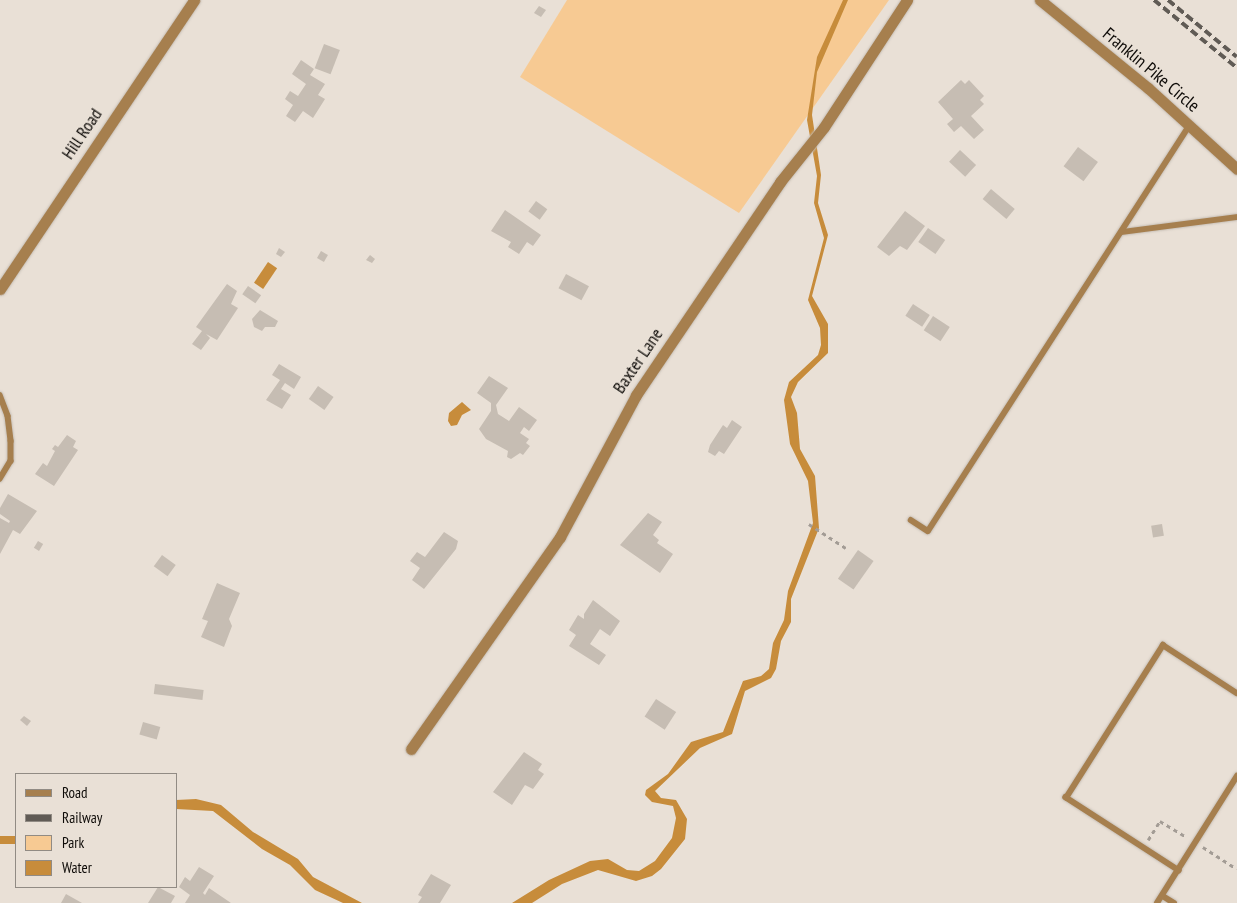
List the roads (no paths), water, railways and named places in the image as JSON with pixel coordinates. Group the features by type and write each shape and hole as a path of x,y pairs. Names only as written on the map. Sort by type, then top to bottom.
{"street":[{"name":"Hill Road","path":"0,289 194,0"},
{"name":"Baxter Lane","path":"410,749 560,537 636,395 775,189 817,137 907,0"},
{"name":"Franklin Pike Circle","path":"1040,0 1190,125 1237,169"}],"lane":[{"path":"910,520 928,531 1190,125"},
{"path":"1122,232 1237,217"},
{"path":"0,395 12,441 11,461 0,479"},
{"path":"1179,871 1066,798 1163,645 1237,693"},
{"path":"1157,903 1179,871 1237,776"},
{"path":"1163,896 1174,903"}],"water":[{"path":"843,0 848,0 817,72 812,115 821,175 818,203 828,235 812,296 828,324 828,353 798,382 791,397 797,413 800,449 815,476 819,528 791,599 791,622 781,641 776,669 771,678 745,691 732,734 700,748 655,791 661,798 676,800 687,819 685,839 661,869 652,876 636,881 598,870 562,884 532,903 512,903 549,880 590,861 608,859 627,870 639,871 655,861 672,838 676,818 673,806 652,802 645,795 646,790 668,774 691,742 723,732 743,681 761,676 769,669 773,643 784,620 788,591 813,523 808,481 790,444 784,400 789,382 818,355 821,345 820,328 808,300 824,238 814,203 817,176 807,120 817,57"},
{"path":"268,262 277,268 263,289 254,283"},
{"path":"462,402 471,410 462,415 457,425 451,426 448,421 449,413"},
{"path":"196,799 221,805 253,832 298,859 313,877 362,903 343,903 315,890 290,865 262,849 213,811 178,809 178,800"},
{"path":"0,836 15,836 15,844 0,844"}],"railway":[{"path":"1154,0 1237,68"},
{"path":"1168,0 1237,57"}]}
